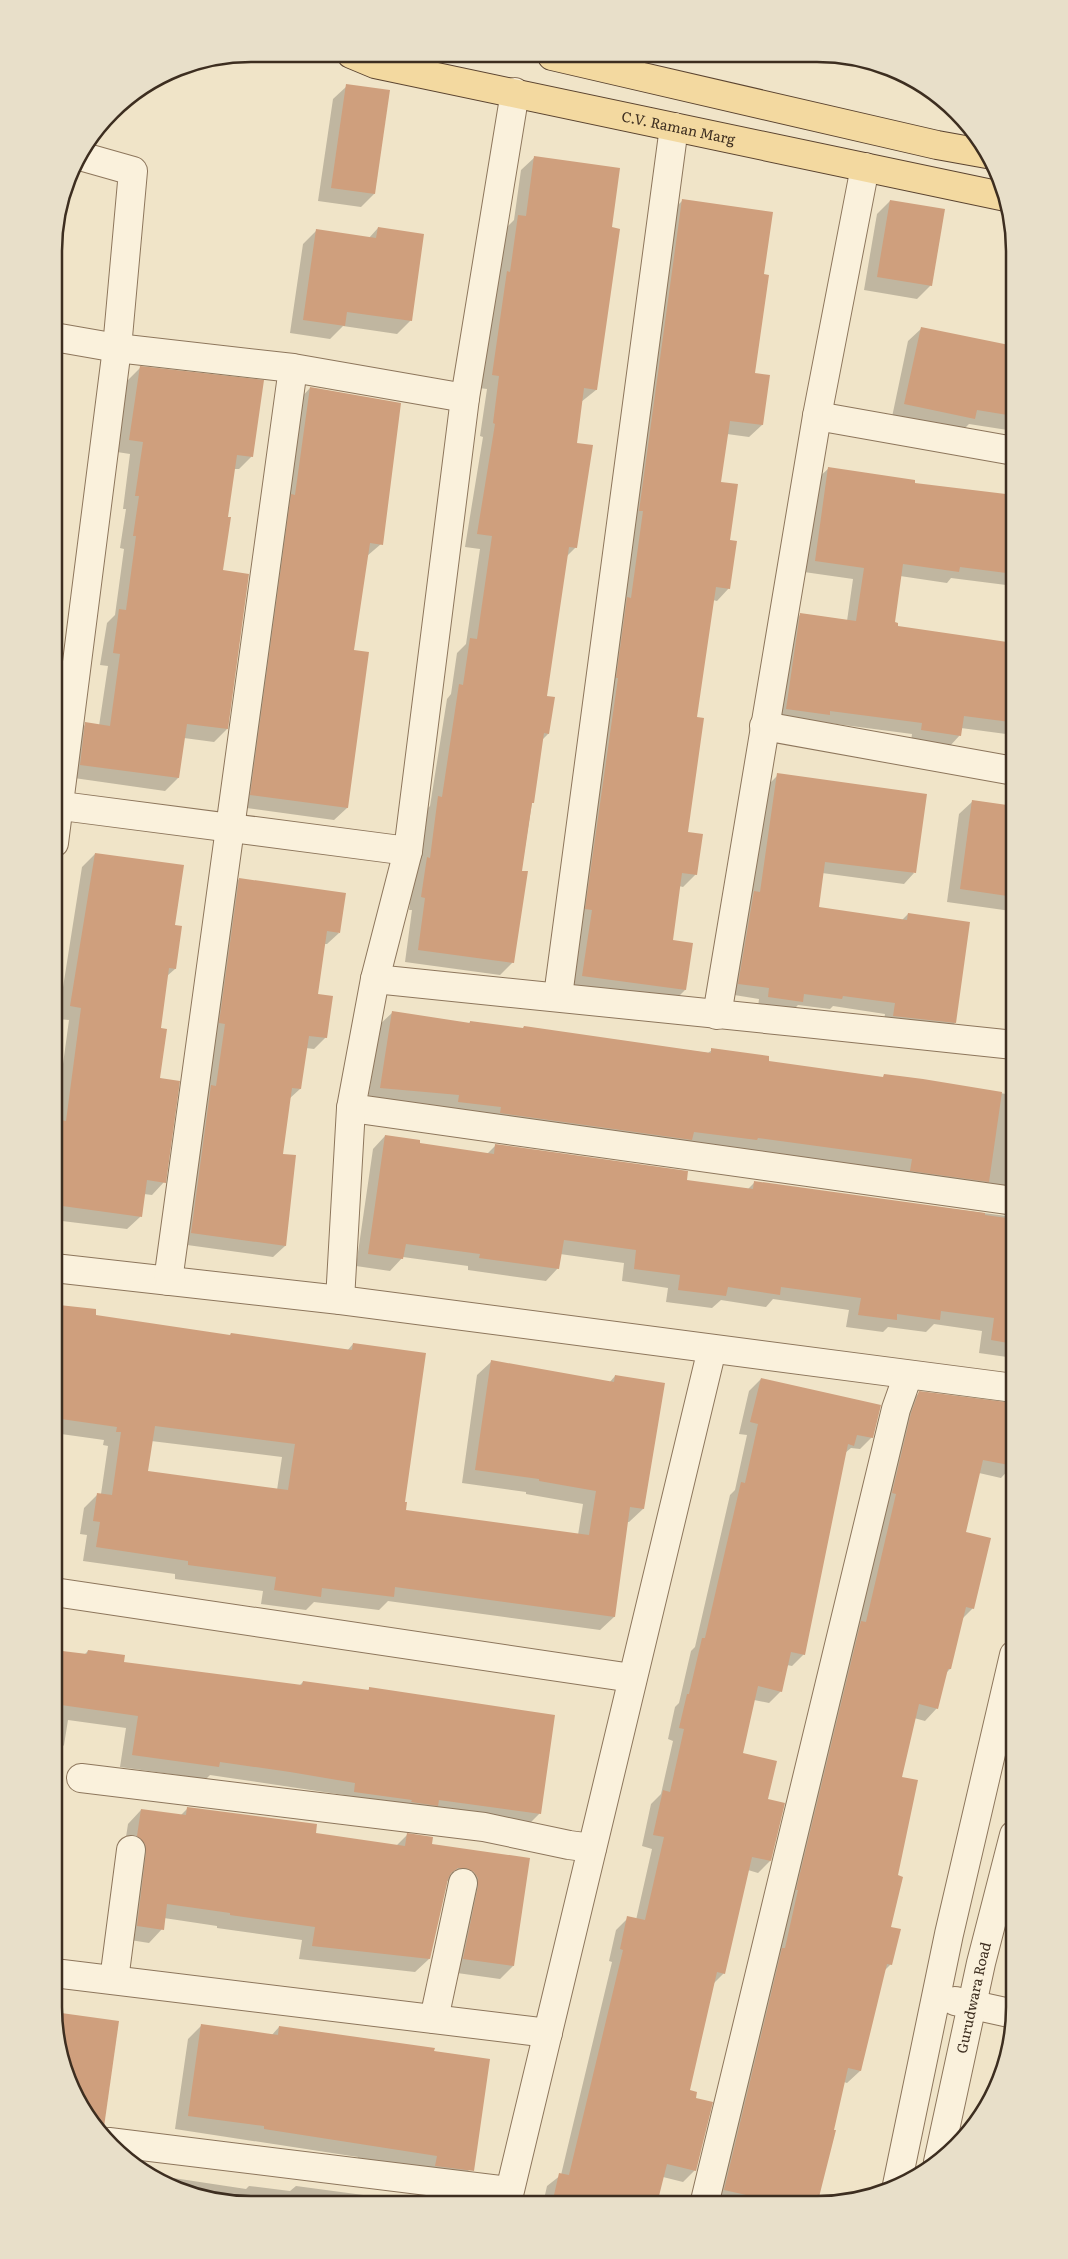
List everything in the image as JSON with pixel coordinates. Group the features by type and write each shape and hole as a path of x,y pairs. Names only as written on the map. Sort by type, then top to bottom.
{"main road":[{"name":"C.V. Raman Marg","path":"370,62 997,195"},
{"path":"578,62 937,145 977,152"}],"street":[{"path":"340,1300 350,1108 375,979 408,851 465,398 515,92"},
{"path":"558,996 674,126"},
{"path":"62,768 118,348 133,171 87,158"},
{"path":"717,1015 764,726 864,167"},
{"path":"62,338 118,348 294,368 465,398"},
{"path":"168,1281 229,828 294,368"},
{"path":"818,416 1006,450"},
{"path":"764,726 1006,770"},
{"path":"62,806 408,851"},
{"path":"375,979 558,996 717,1015 1006,1044"},
{"path":"350,1108 1006,1200"},
{"path":"62,1269 340,1300 1006,1387"},
{"path":"121,2144 508,2197 712,1349"},
{"path":"706,2197 894,1419 908,1375"},
{"path":"62,1593 632,1678"},
{"path":"899,2178 936,1998 1006,1690"},
{"path":"81,1778 484,1828 592,1848"},
{"path":"114,1980 131,1850"},
{"name":"Gurudwara Road","path":"940,2150 972,2004 1006,1867"},
{"path":"434,2019 463,1883"},
{"path":"62,1974 548,2033"},
{"path":"936,1998 1006,2012"}],"building":[{"path":"346,84 390,90 375,194 331,188"},
{"path":"534,156 620,168 612,227 620,229 597,390 584,388 577,443 593,445 577,548 569,547 547,696 555,697 549,734 544,733 534,803 532,803 522,871 528,871 514,963 418,950 425,898 421,897 427,857 430,858 438,796 442,797 459,684 463,685 470,638 477,639 492,536 477,534 495,424 493,423 499,376 492,375 507,271 510,272 518,215 526,216"},
{"path":"682,199 773,212 764,274 769,275 755,373 770,375 763,425 730,421 721,482 738,484 730,540 737,541 730,589 716,587 697,717 704,718 688,832 703,834 697,875 682,873 673,940 693,943 686,990 582,976 592,910 585,909 618,678 616,678 627,597 631,598 643,511 639,511"},
{"path":"890,200 945,209 932,286 877,277"},
{"path":"378,227 424,234 412,321 347,312 345,326 303,320 316,229 376,238"},
{"path":"921,327 1006,344 1006,415 977,410 975,419 904,404"},
{"path":"140,366 264,380 253,457 237,455 228,517 231,517 223,570 249,574 228,729 187,724 179,778 80,765 85,722 110,726 120,654 113,653 119,609 126,610 136,536 133,536 139,496 135,496 143,442 129,440"},
{"path":"310,387 401,403 383,545 370,543 354,650 369,652 348,808 250,795 291,494 295,495"},
{"path":"828,467 915,480 915,483 1006,494 1006,573 960,567 959,572 903,564 895,622 898,623 898,626 1006,642 1006,721 964,716 961,736 921,730 922,723 830,711 830,715 786,709 800,613 856,621 864,568 815,561"},
{"path":"777,773 927,794 916,873 825,862 819,907 907,920 908,913 970,922 956,1023 893,1016 895,1003 843,996 842,999 804,994 803,1002 768,997 769,988 738,984 754,891 760,892"},
{"path":"972,800 1006,805 1006,896 960,889"},
{"path":"95,853 184,865 175,925 182,926 176,969 169,968 161,1028 167,1029 160,1078 180,1081 166,1183 147,1180 142,1217 62,1206 62,1120 66,1121 81,1008 70,1006"},
{"path":"239,878 346,893 340,933 327,931 318,994 333,996 327,1038 309,1036 301,1089 292,1088 283,1154 296,1155 286,1246 191,1233 211,1085 216,1086 225,1024 219,1023"},
{"path":"392,1011 470,1023 470,1021 523,1028 524,1026 711,1053 711,1048 769,1056 769,1061 883,1077 884,1074 923,1079 1002,1092 989,1182 910,1171 912,1159 758,1138 757,1140 694,1132 692,1140 500,1113 501,1107 458,1102 459,1095 380,1088"},
{"path":"385,1135 420,1140 420,1143 494,1154 495,1144 688,1171 687,1180 753,1189 754,1181 985,1213 985,1215 1006,1218 1006,1343 991,1340 994,1318 941,1311 940,1320 897,1314 897,1320 858,1315 861,1298 781,1287 780,1295 728,1287 726,1296 678,1290 680,1275 634,1269 636,1250 564,1240 559,1269 479,1258 480,1254 406,1244 403,1259 368,1254"},
{"path":"62,1305 96,1309 96,1315 230,1335 231,1333 352,1350 353,1343 426,1353 405,1502 407,1502 406,1510 589,1535 596,1491 539,1481 539,1479 475,1470 491,1360 614,1382 615,1375 665,1383 644,1509 630,1507 615,1617 395,1587 394,1597 322,1588 321,1597 274,1590 276,1577 188,1565 188,1561 96,1547 100,1522 93,1521 97,1493 112,1495 121,1432 116,1432 117,1427 62,1419","holes":["155,1426 295,1444 288,1490 148,1471"]},
{"path":"761,1378 881,1405 873,1438 857,1435 854,1446 848,1444 805,1655 791,1652 782,1692 758,1686 743,1753 777,1761 768,1799 785,1803 771,1861 752,1857 725,1974 717,1972 690,2090 697,2092 696,2098 713,2102 696,2171 667,2164 659,2197 554,2197 559,2173 569,2175 623,1950 620,1949 627,1916 645,1920 664,1837 653,1835 663,1790 670,1792 684,1729 679,1728 687,1694 689,1694 702,1638 705,1638 741,1482 745,1483 758,1424 750,1422"},
{"path":"919,1391 1006,1402 1006,1464 983,1460 966,1532 991,1538 974,1609 966,1607 951,1669 948,1669 938,1709 919,1704 902,1777 918,1780 898,1875 903,1877 891,1927 901,1929 892,1965 887,1964 861,2071 848,2068 834,2130 836,2130 819,2197 755,2197 724,2190 782,1948 785,1948 798,1890 796,1890 861,1621 866,1622 896,1494 892,1493 911,1413"},
{"path":"88,1650 125,1655 124,1662 302,1685 303,1681 369,1690 369,1687 555,1715 541,1814 439,1800 438,1806 411,1802 412,1800 354,1792 355,1783 290,1772 220,1762 219,1767 132,1755 138,1716 62,1705 62,1651 87,1654"},
{"path":"187,1807 317,1824 316,1833 405,1846 407,1833 433,1837 432,1844 530,1858 514,1966 463,1959 478,1886 478,1878 474,1872 466,1868 458,1868 451,1873 448,1879 430,1959 312,1946 315,1927 167,1904 164,1930 137,1926 146,1852 145,1844 137,1836 141,1809 186,1815"},
{"path":"62,2013 119,2021 104,2126 94,2113 77,2080 66,2045"},
{"path":"201,2024 278,2035 279,2026 435,2048 434,2051 490,2059 474,2171 435,2166 437,2156 264,2129 264,2126 188,2116"}]}
